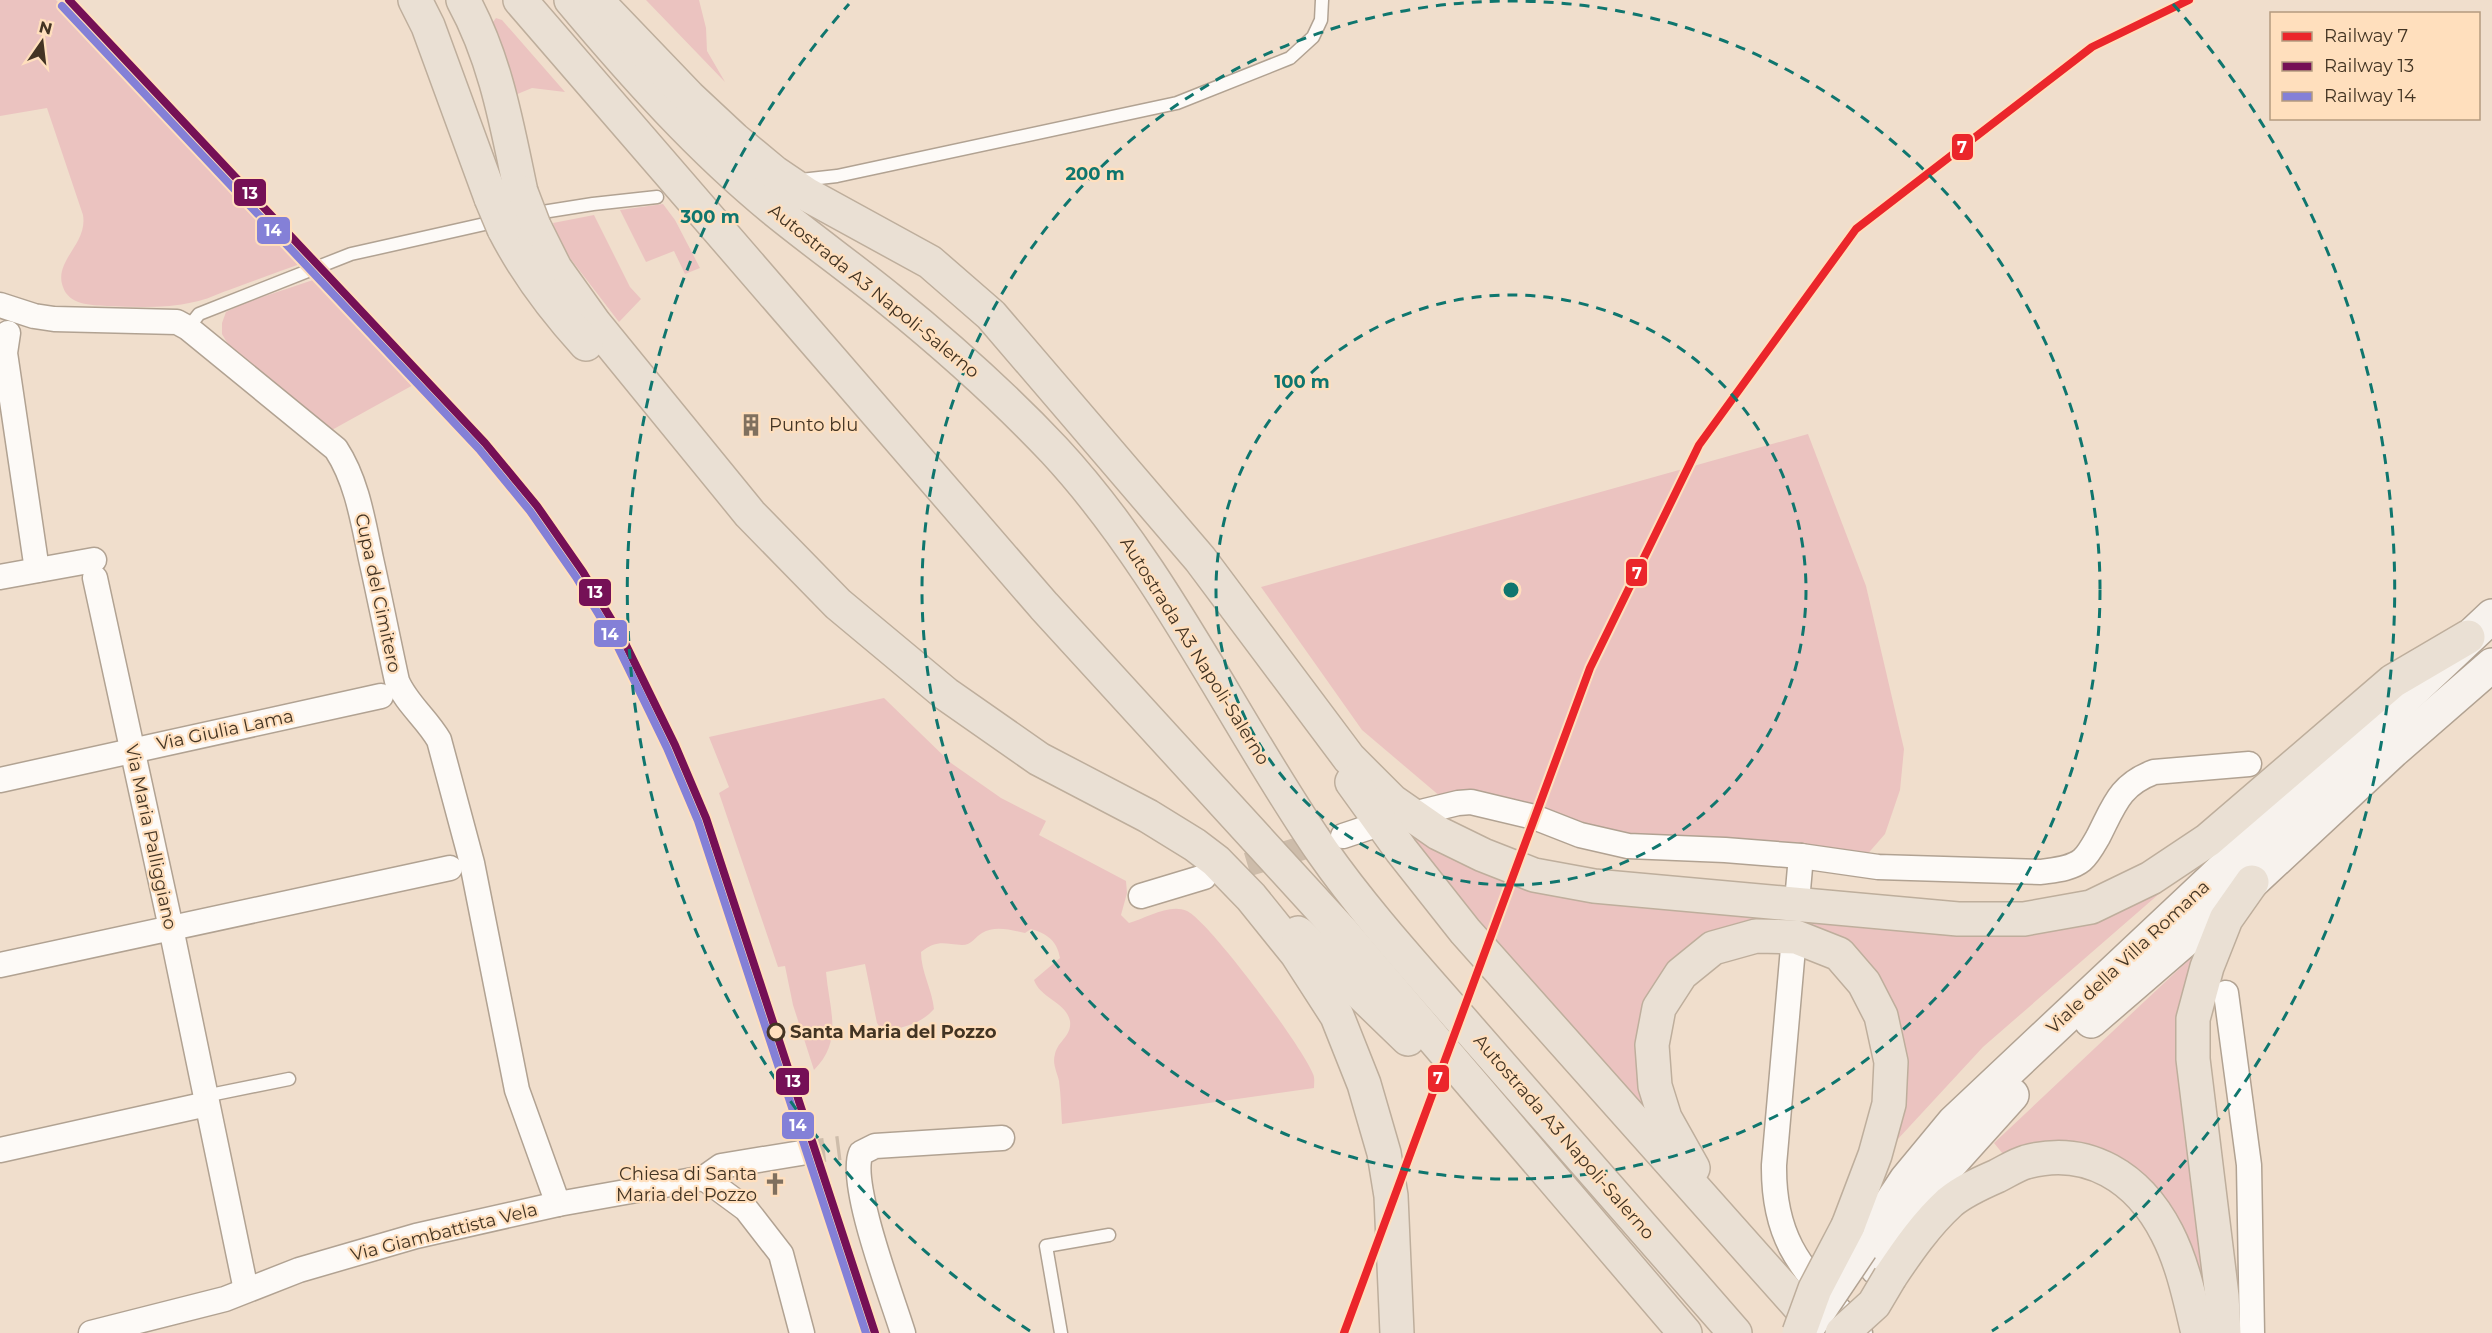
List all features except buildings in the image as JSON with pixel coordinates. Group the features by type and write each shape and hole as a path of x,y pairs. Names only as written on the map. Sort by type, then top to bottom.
{"highway":[{"path":"415,0 519,227 555,268 571,293 750,514 838,604 946,694 1039,759 1173,830 1210,869 1343,975 1566,1194"},
{"path":"463,0 479,30 505,112 506,195"},
{"name":"Autostrada A3 Napoli-Salerno","path":"520,0 1044,606 1344,934 1685,1333"},
{"name":"Autostrada A3 Napoli-Salerno","path":"570,0 675,117 723,164 775,210 888,298 973,370 1055,451 1110,519 1166,600 1283,791 1350,888 1536,1106 1735,1333"},
{"path":"596,0 689,97 775,173 806,194 930,262 992,315 1200,559 1349,758 1392,801 1438,833 1483,855 1534,875 1594,886 1958,919 2024,919 2091,907 2151,878 2208,840 2393,681 2468,637"},
{"path":"1266,649 1359,794 1465,931 1824,1333"},
{"path":"1210,869 1251,897 1298,954 1337,1016 1364,1084 1384,1153 1391,1196 1397,1333"},
{"path":"2224,1333 2222,1296 2193,1059 2193,1018 2207,967 2226,919 2252,882"},
{"path":"1723,1221 1665,1118 1655,1086 1652,1044 1659,1008 1681,974 1713,948 1756,936 1796,937 1839,954 1864,983 1881,1016 1891,1062 1889,1104 1875,1155 1869,1255 1874,1304 1841,1333"},
{"path":"1801,1333 1815,1289 1869,1255 1909,1248 1951,1201 1977,1185 2025,1162 2059,1157 2087,1160 2117,1172 2146,1200 2168,1233 2187,1285 2198,1333"}],"main road":[{"name":"Viale della Villa Romana","path":"1869,1255 1906,1180 1953,1122 2492,616"},
{"name":"Viale della Villa Romana","path":"1869,1255 1919,1203 1940,1175 2032,1072 2252,882 2393,751 2492,665"}],"street":[{"name":"Cupa del Cimitero","path":"0,305 22,313 54,319 177,322 188,328 336,449 349,472 362,519 397,681 401,690 432,727 439,740 472,863 517,1090 558,1204"},
{"path":"0,577 37,570 6,353 8,333"},
{"name":"Via Maria Palliggiano","path":"37,570 94,569 246,1290"},
{"name":"Via Giulia Lama","path":"0,780 381,696"},
{"path":"1425,811 1471,802 1534,818 1597,840 1628,846 1801,856 1878,867 2007,873 2041,872 2065,868 2082,861 2094,845 2126,787 2140,777 2154,772 2249,764"},
{"path":"1343,836 1370,827"},
{"path":"1798,890 1801,856"},
{"path":"0,965 450,868"},
{"path":"1141,896 1210,869"},
{"path":"1793,948 1774,1165 1774,1193 1784,1235 1791,1251 1860,1333"},
{"path":"2226,993 2249,1165 2252,1333"},
{"path":"0,1150 206,1100"},
{"path":"903,1333 863,1199 858,1161 851,1150 875,1146 1002,1138"},
{"name":"Via Giambattista Vela","path":"91,1333 204,1305 299,1270 416,1236 558,1204 704,1178 721,1166 801,1153"},
{"path":"704,1178 746,1209 781,1254 802,1333"}],"lane":[{"path":"801,180 837,176 1177,103 1290,58 1313,37 1321,20 1322,0"},
{"path":"188,328 199,314 351,254 546,210 657,197"},
{"path":"206,1100 289,1079"},
{"path":"1061,1333 1046,1246 1109,1235"}],"shaded area":[{"path":"0,0 56,0 303,263 198,301 172,306 101,306 81,303 70,297 63,287 61,278 66,260 81,235 83,215 47,108 0,116"},
{"path":"646,0 699,0 706,28 707,51 725,82"},
{"path":"496,18 502,20 565,92 532,88 515,95 493,22"},
{"path":"663,204 675,220 700,268 685,274 674,251 646,262 620,210"},
{"path":"594,215 630,287 641,299 619,322 560,245 553,223"},
{"path":"322,277 330,279 424,379 330,431 239,363 222,334 222,323 226,312 247,302"},
{"path":"1808,434 1866,586 1904,749 1900,790 1885,834 1865,857 1619,840 1441,797 1362,730 1261,587"},
{"path":"884,698 951,763 1001,798 1046,821 1039,835 1126,881 1127,893 1121,915 1129,923 1173,909 1187,911 1198,920 1234,960 1293,1039 1313,1074 1314,1088 1062,1124 1060,1086 1054,1058 1069,1031 1070,1021 1064,1009 1042,991 1034,980 1060,958 1057,947 1051,939 1031,929 1025,933 992,929 965,945 941,943 932,945 921,952 934,1009 917,1022 883,1032 877,1023 865,964 826,972 832,1036 823,1059 814,1070 793,1005 785,966 778,967 719,793 729,787 709,737"},
{"path":"1410,826 1476,861 1965,927 2156,887 2160,893 1983,1047 1885,1153 1897,1063 1835,941 1685,955 1651,1114 1612,1073 1407,837"},
{"path":"2196,953 2213,1333 2121,1160 2092,1146 2061,1141 2031,1144 2003,1154 1994,1143"}],"tunnel":[{"path":"1213,875 1332,839"},
{"path":"801,1153 840,1148"}],"rail line":[{"name":"13","path":"69,0 485,443 537,506 583,572 623,639 675,745 706,818 875,1333"},
{"name":"7","path":"1344,1333 1590,668 1699,445 1856,229 2092,47 2189,0"},
{"name":"14","path":"62,6 479,449 530,511 576,577 616,643 667,748 698,821 866,1333"}],"place":[{"name":"Punto blu","path":"751,425"},
{"name":"Santa Maria del Pozzo","path":"776,1032"},
{"name":"Chiesa di Santa Maria del Pozzo","path":"775,1184"}]}
